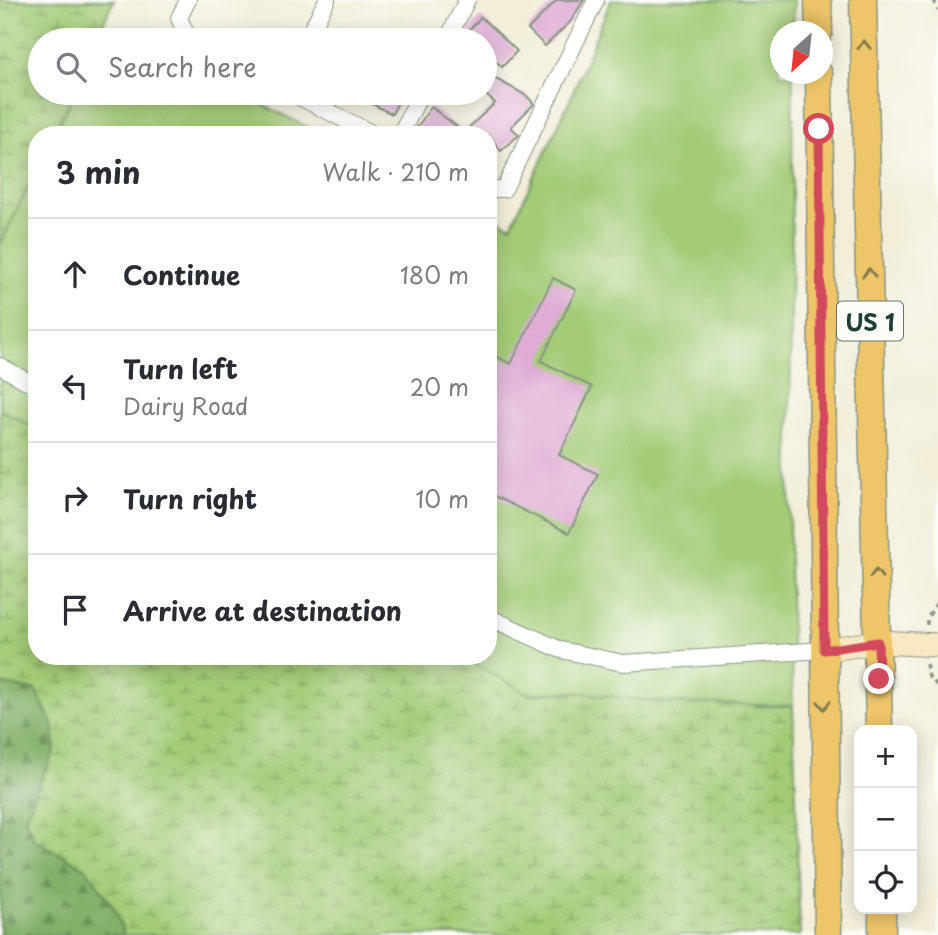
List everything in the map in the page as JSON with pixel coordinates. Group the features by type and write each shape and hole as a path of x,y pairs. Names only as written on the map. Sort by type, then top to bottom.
{"main road":[{"path":"818,0 819,21"},
{"name":"US 1","path":"863,0 879,725"},
{"name":"US 1","path":"819,84 828,935"},
{"path":"882,914 882,935"}],"street":[{"path":"184,28 179,18 188,0"},
{"path":"312,28 327,0"},
{"path":"453,28 467,0"},
{"path":"497,189 503,189 596,0"},
{"path":"316,105 357,126"},
{"path":"404,126 415,105"},
{"path":"0,366 28,382"},
{"path":"497,621 561,650 623,663 824,650 878,642 938,645"}],"path":[{"path":"934,0 938,11"}],"green space":[{"path":"0,0 114,0 102,26 105,28 28,28 28,105 68,105 58,126 28,126 28,187 0,245"},
{"path":"611,0 794,0 793,21 770,21 770,84 793,84 789,553 793,706 668,703 572,692 528,694 477,665 497,665 497,219 511,226 569,102"},
{"path":"68,105 263,105 306,126 58,126"},
{"path":"28,187 28,424 0,410 0,245"},
{"path":"0,410 28,424 28,665 477,665 528,694 572,692 668,703 793,706 800,935 124,935 115,909 86,868 35,840 25,818 55,749 53,725 36,690 0,684"},
{"path":"0,684 36,690 53,725 55,749 25,818 35,840 86,868 115,909 124,935 0,935"}],"building":[{"path":"557,0 584,0 570,22 545,46 528,29"},
{"path":"481,17 493,28 471,28"},
{"path":"497,32 517,51 502,67 497,62"},
{"path":"497,80 527,96 534,104 511,127 519,135 501,151 497,146 497,126 470,126 493,105 497,105"},
{"path":"374,105 397,105 392,114"},
{"path":"431,107 456,126 418,126"},
{"path":"553,278 576,290 541,361 592,387 559,455 598,474 569,533 497,497 497,357 511,364"}],"route":[{"path":"819,129 824,650 878,642 879,679"}]}
